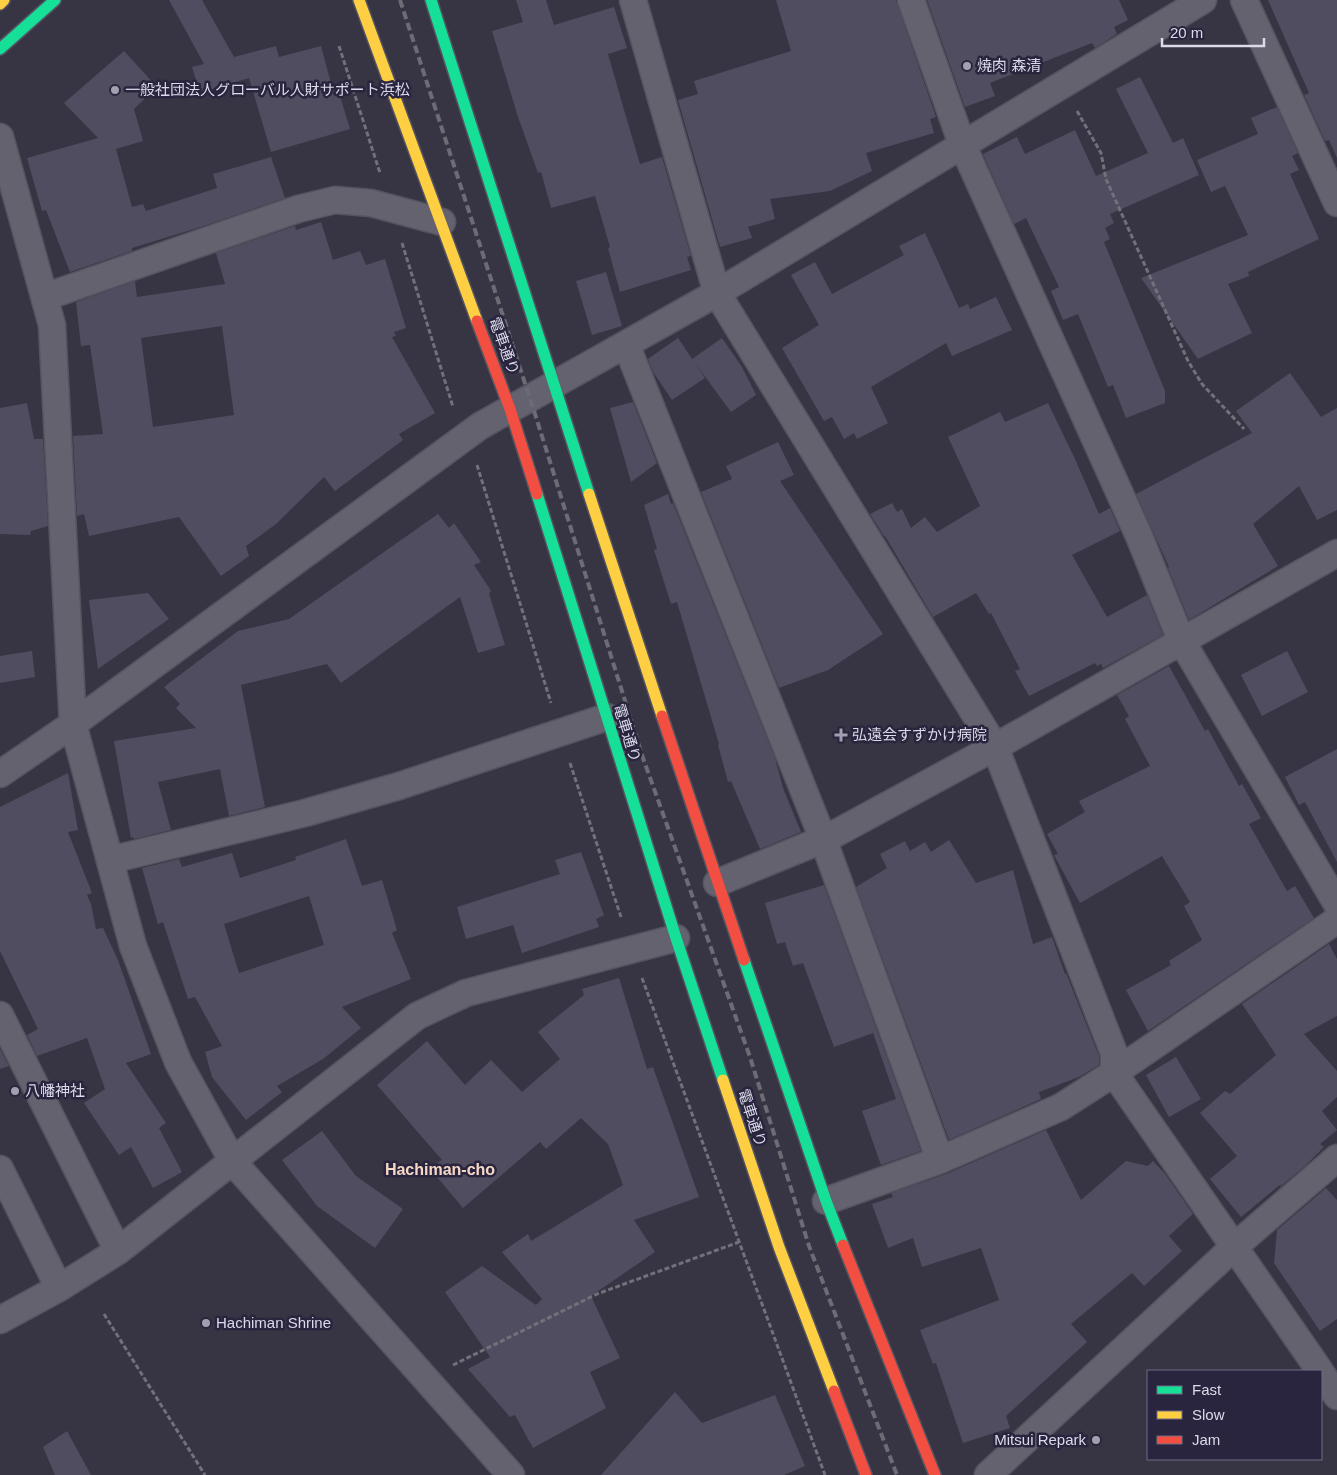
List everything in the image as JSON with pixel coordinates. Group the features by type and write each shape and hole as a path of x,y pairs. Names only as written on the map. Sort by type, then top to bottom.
{"street":[{"path":"0,4 4,0"},
{"path":"0,49 55,0"},
{"name":"電車通り","path":"359,0 510,409 676,938 779,1247 866,1475"},
{"path":"431,0 553,386 717,883 826,1201 935,1475"},
{"path":"634,0 717,292 995,747 1114,1053 1114,1073 1319,1370"},
{"path":"911,0 962,144 1139,536 1182,640 1337,904"},
{"path":"0,774 73,724 480,426 717,292 1203,0"},
{"path":"1244,0 1337,203"},
{"path":"0,137 52,324 73,724 134,946 178,1062 233,1162 511,1475"},
{"path":"45,296 298,209 335,200 371,202 442,222"},
{"path":"626,344 823,839 940,1160"},
{"path":"717,883 823,839 995,747 1337,553"},
{"path":"110,860 305,813 390,789 607,717"},
{"path":"826,1201 940,1160 1061,1107 1114,1073 1337,920"},
{"path":"0,1320 59,1288 118,1251 417,1016 466,993 676,938"},
{"path":"0,1015 118,1251"},
{"path":"988,1475 1234,1247 1337,1158"},
{"path":"0,1169 59,1288"},
{"path":"1322,1375 1337,1396"}],"path":[{"path":"337,38 382,179"},
{"path":"1062,84 1101,153 1106,179 1179,344 1193,371 1202,384 1244,429"},
{"path":"400,236 453,406 450,414"},
{"path":"468,463 477,464 551,704"},
{"path":"569,762 621,918"},
{"path":"642,978 825,1475"},
{"path":"452,1366 597,1294 739,1242"},
{"path":"104,1314 205,1475"}],"building":[{"path":"169,0 202,0 234,57 276,46 279,57 321,46 332,87 337,86 350,129 271,152 249,78 200,93 192,67 204,64"},
{"path":"516,0 546,0 554,25 614,7 627,48 608,54 622,103 640,164 662,157 691,256 687,257 691,270 620,292 608,248 610,247 595,196 551,208 541,172 538,173 518,117 492,31 523,22"},
{"path":"776,0 896,0 936,117 930,119 934,133 866,153 872,171 830,191 770,199 775,219 748,227 752,238 720,247 678,100 698,94 694,81 791,51"},
{"path":"927,0 1119,0 1128,20 1114,27 1117,34 1095,48 1092,43 990,83 995,96 965,107"},
{"path":"1268,0 1337,0 1337,158 1329,140 1325,141 1304,95 1309,93"},
{"path":"124,51 157,87 134,109 143,141 116,149 132,207 143,204 146,211 217,188 213,174 271,157 285,198 132,248 132,251 70,272 46,210 42,211 27,158 98,138 64,103"},
{"path":"1140,77 1173,143 1183,138 1199,175 1110,214 1114,223 1105,228 1110,239 1104,242 1165,391 1165,403 1126,418 1113,385 1108,387 1078,314 1063,320 1051,291 1059,287 1026,218 1014,224 983,154 1017,137 1025,154 1075,130 1096,176 1148,153 1116,89"},
{"path":"1277,107 1298,153 1292,156 1299,170 1290,174 1319,239 1248,272 1249,276 1228,284 1252,333 1198,359 1141,278 1248,235 1225,186 1211,192 1197,160 1258,134 1251,118"},
{"path":"321,222 333,260 360,251 366,265 385,259 406,328 394,332 396,336 392,337 435,413 399,434 403,440 335,491 324,477 276,524 246,546 249,556 221,576 179,517 89,536 84,514 77,516 73,436 103,434 90,345 81,346 76,302 135,281 137,297 225,284 216,253 295,226 296,230","holes":["222,326 234,415 153,427 141,338"]},
{"path":"925,233 959,308 968,304 970,309 996,297 1012,330 952,356 946,343 871,387 888,423 857,439 854,433 844,439 832,417 824,421 782,348 819,325 791,275 815,262 832,294 904,255 899,246"},
{"path":"606,272 622,326 592,335 576,281"},
{"path":"678,338 705,378 672,400 653,372 648,359"},
{"path":"722,338 742,367 756,395 731,412 692,359"},
{"path":"1290,373 1321,417 1337,408 1337,510 1317,520 1299,486 1253,524 1278,566 1189,620 1169,567 1136,494 1252,433 1236,411"},
{"path":"633,402 657,463 631,482 610,408"},
{"path":"27,403 34,439 43,439 48,526 31,531 30,535 0,534 0,408"},
{"path":"1048,403 1099,514 1110,508 1120,531 1072,555 1107,617 1147,595 1163,635 1103,668 1101,664 1097,666 1095,663 1029,696 1015,671 1020,669 991,613 989,614 976,593 933,617 870,514 892,503 897,512 902,509 911,528 925,517 937,532 980,506 948,437 1000,412 1005,422"},
{"path":"778,442 794,475 780,481 883,634 828,670 779,688 701,492 732,479 726,466"},
{"path":"668,494 775,758 783,788 801,832 760,849 731,781 728,782 719,744 677,602 671,604 654,550 657,549 644,505"},
{"path":"438,514 449,528 454,523 481,562 474,565 491,591 489,594 505,645 478,653 460,597 341,683 327,664 241,685 265,807 229,816 220,769 158,782 171,830 134,839 133,837 131,838 114,741 196,728 176,708 180,704 164,687 238,631 289,619"},
{"path":"148,593 169,619 98,669 89,600"},
{"path":"32,651 35,677 0,683 0,656"},
{"path":"1287,651 1308,692 1262,716 1241,675"},
{"path":"1169,666 1205,731 1208,729 1239,786 1242,784 1261,818 1249,824 1287,891 1295,886 1314,918 1148,1031 1126,990 1171,965 1169,961 1202,940 1184,906 1190,902 1162,856 1080,903 1054,855 1058,854 1047,834 1085,812 1079,801 1150,766 1125,719 1129,716 1117,695"},
{"path":"1337,749 1337,862 1305,802 1299,805 1285,777"},
{"path":"68,773 78,830 68,832 92,893 87,895 91,904 96,929 103,928 118,960 151,1054 126,1063 166,1123 159,1128 182,1172 153,1188 131,1147 119,1155 84,1103 105,1089 87,1038 37,1056 27,1035 38,1029 0,951 0,807"},
{"path":"346,839 362,886 382,880 397,930 392,933 411,979 342,1007 361,1028 323,1059 277,1086 282,1092 246,1120 212,1077 205,1052 222,1046 195,997 188,999 163,922 158,924 142,868 179,859 182,867 232,853 240,878 296,860 295,857","holes":["309,896 324,945 239,973 224,924"]},
{"path":"949,840 976,883 1013,870 1033,944 1052,937 1065,974 1099,1056 1099,1065 1079,1077 1039,1092 1041,1099 949,1140 856,887 887,868 880,854 905,841 910,851 925,842 931,852"},
{"path":"581,852 604,915 596,919 599,927 522,953 513,925 466,939 457,907 560,874 555,860"},
{"path":"824,885 921,1151 881,1165 862,1111 896,1099 873,1033 834,1047 803,963 793,966 785,942 777,944 765,903"},
{"path":"1329,944 1337,959 1337,1016 1304,1034 1337,1071 1337,1097 1322,1111 1337,1130 1320,1144 1324,1147 1305,1166 1241,1217 1210,1179 1237,1156 1200,1113 1225,1091 1230,1094 1276,1055 1242,1004"},
{"path":"619,978 647,1069 653,1067 699,1197 634,1220 655,1252 591,1296 620,1358 590,1372 606,1408 533,1448 515,1415 510,1417 468,1369 490,1357 445,1292 482,1266 536,1305 542,1299 502,1252 528,1234 531,1241 623,1185 608,1144 581,1118 546,1149 540,1142 463,1208 437,1177 444,1171 437,1163 442,1160 377,1085 427,1041 465,1085 491,1060 522,1092 560,1059 538,1032 584,995 582,989"},
{"path":"0,1049 9,1066 0,1069"},
{"path":"1176,1057 1201,1099 1169,1117 1146,1075"},
{"path":"1046,1130 1081,1200 1126,1161 1148,1166 1153,1161 1166,1175 1193,1214 1169,1236 1182,1251 1144,1286 1132,1273 1071,1324 1087,1342 1006,1416 1010,1428 963,1443 936,1363 933,1364 920,1330 999,1300 981,1248 922,1267 913,1238 888,1248 872,1204 893,1197 891,1193 946,1174"},
{"path":"322,1131 356,1176 403,1209 375,1248 317,1206 282,1160"},
{"path":"1326,1188 1337,1200 1337,1319 1320,1331 1274,1263 1277,1230"},
{"path":"675,1392 702,1423 775,1395 805,1466 784,1475 601,1475"},
{"path":"67,1431 91,1475 55,1475 43,1447"}],"railway":[{"path":"400,0 535,414 643,758 750,1057 809,1246 897,1475"}],"traffic: fast":[{"path":"0,49 55,0"},
{"path":"431,0 589,494"},
{"path":"537,494 676,938 723,1080"},
{"path":"744,960 826,1201 843,1245"}],"traffic: slow":[{"path":"0,4 4,0"},
{"path":"359,0 477,321"},
{"path":"589,494 662,716"},
{"path":"723,1080 779,1247 834,1391"}],"traffic: jam":[{"path":"477,321 510,409 537,494"},
{"path":"662,716 744,960"},
{"path":"843,1245 935,1475"},
{"path":"834,1391 866,1475"}],"place":[{"name":"焼肉 森清","path":"967,66"},
{"name":"一般社団法人グローバル人財サポート浜松","path":"115,90"},
{"name":"弘遠会すずかけ病院","path":"841,735"},
{"name":"八幡神社","path":"15,1091"},
{"name":"Hachiman Shrine","path":"206,1323"},
{"name":"Mitsui Repark","path":"1096,1440"}],"district":[{"name":"Hachiman-cho","path":"440,1169"}]}
